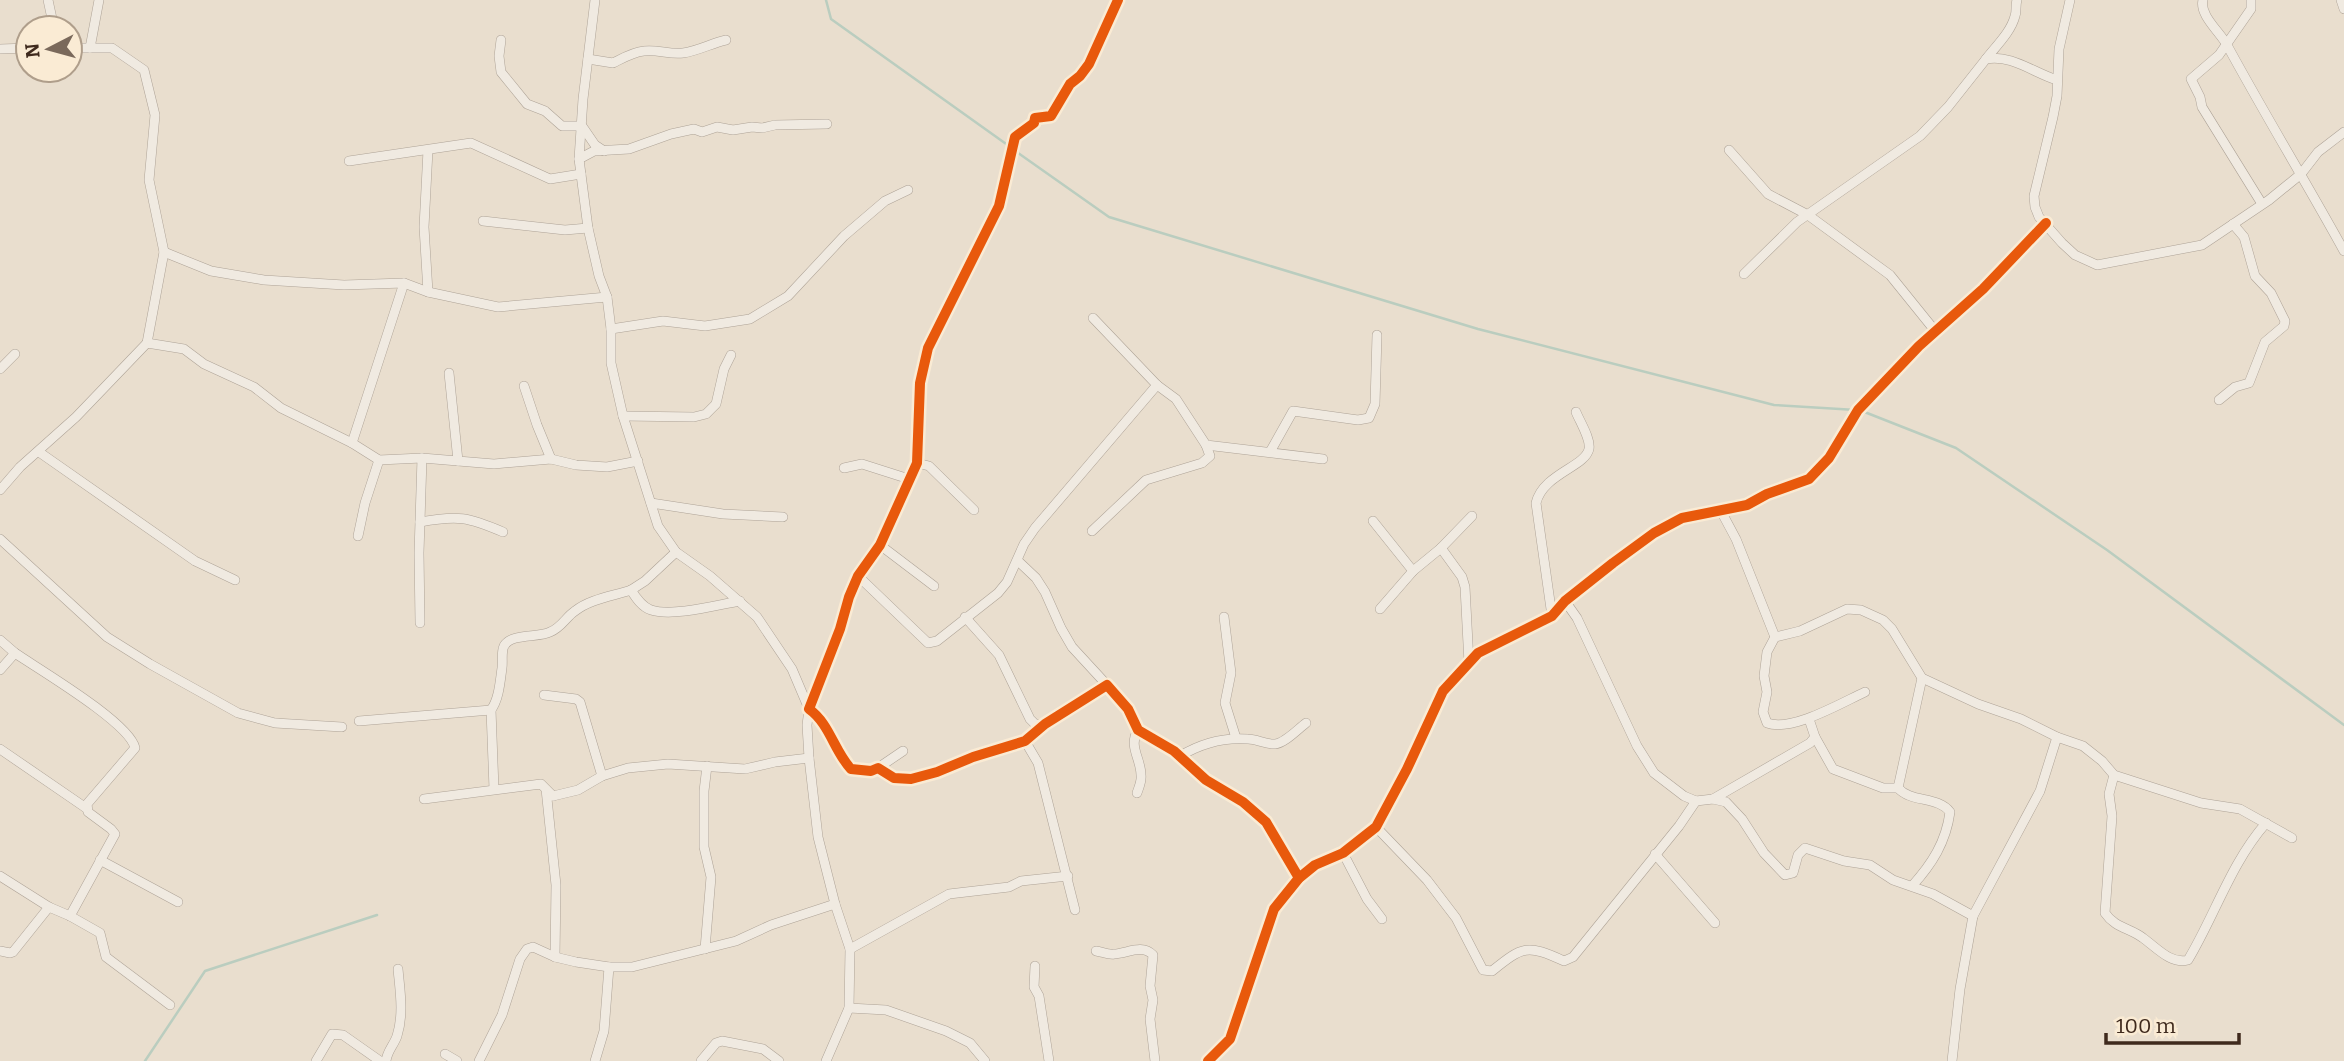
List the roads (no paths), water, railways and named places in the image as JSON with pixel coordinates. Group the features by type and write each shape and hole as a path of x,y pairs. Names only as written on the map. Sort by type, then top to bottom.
{"street":[{"path":"90,48 99,0"},
{"path":"595,0 579,159 588,228 599,276 607,297 611,363 623,416 658,526 676,552 740,601 768,630 792,669 809,709 826,727 851,769 872,771 903,751"},
{"path":"826,1061 849,1008 850,949 818,837 809,758 809,709 858,576 880,545 917,463 919,383 928,348 999,206 1016,137 1034,123 1035,118 1051,116 1070,84 1089,64 1118,0"},
{"path":"2070,0 2059,49 2053,117 2034,196 2039,217 2075,255 2097,265 2202,245 2301,174 2318,152 2344,132"},
{"path":"2203,0 2204,13 2227,44 2344,251"},
{"path":"2251,0 2251,9 2219,55 2191,79 2202,107 2262,204"},
{"path":"2341,0 2344,9"},
{"path":"1744,274 1797,222 1920,136 1948,107 2010,29 2017,14 2016,1"},
{"path":"501,40 501,72 527,104 545,111 562,126 582,126"},
{"path":"588,59 613,63 646,51 687,53 726,40"},
{"path":"0,490 20,467 76,417 147,343 164,252 149,180 155,115 144,70 112,48 84,48"},
{"path":"1986,59 1995,57 2009,60 2057,80"},
{"path":"579,159 594,151 629,149 694,129 702,132 717,127 733,130 775,125 827,124"},
{"path":"582,126 595,145 604,151"},
{"path":"349,161 471,144 550,179 581,174"},
{"path":"428,150 424,227 428,292"},
{"path":"1729,150 1768,194 1808,215 1890,275 1936,332"},
{"path":"611,329 663,321 705,326 750,319 788,296 844,236 885,201 908,190"},
{"path":"483,221 565,230 588,228"},
{"path":"1208,1061 1230,1039 1274,909 1299,878 1315,865 1343,853 1376,827 1407,769 1443,691 1478,653 1552,616 1565,601 1654,533 1682,517 1747,505 1767,494 1809,479 1829,458 1858,410 1919,346 1983,289 2046,223"},
{"path":"2219,400 2235,387 2249,383 2265,342 2284,326 2285,321 2271,293 2255,276 2244,237 2233,224"},
{"path":"164,252 211,271 264,280 344,285 404,283 428,292 498,307 607,297"},
{"path":"352,443 404,283"},
{"path":"1092,531 1146,480 1202,463 1210,456 1206,445 1176,399 1157,385 1093,318"},
{"path":"1270,452 1293,411 1358,420 1369,418 1375,404 1377,335"},
{"path":"147,343 184,349 205,364 254,387 281,408 352,443 379,460 422,458 494,464 551,459 576,465 607,467 638,461"},
{"path":"0,369 15,354"},
{"path":"623,416 694,417 706,414 716,404 724,369 731,355"},
{"path":"449,373 458,461"},
{"path":"858,576 928,643 937,641 998,593 1007,582 1035,528 1157,385"},
{"path":"524,386 551,459"},
{"path":"1552,616 1536,503 1538,494 1545,485 1584,457 1589,449 1576,412"},
{"path":"1206,445 1323,459"},
{"path":"39,452 195,561 235,580"},
{"path":"420,623 422,458"},
{"path":"358,536 379,460"},
{"path":"917,463 929,466 974,510"},
{"path":"844,468 862,464 909,479"},
{"path":"651,503 723,514 783,517"},
{"path":"1721,511 1737,539 1775,638"},
{"path":"420,522 452,516 475,520 503,532"},
{"path":"1380,609 1413,571 1441,548 1472,516"},
{"path":"1373,521 1413,571"},
{"path":"0,539 107,637 238,713 275,723 342,727"},
{"path":"880,545 934,586"},
{"path":"1441,548 1462,577 1469,663"},
{"path":"494,789 491,710 496,703 503,648 506,644 512,640 551,632 564,623 574,611 591,602 631,590 645,582 676,552"},
{"path":"1017,561 1036,578 1072,647 1128,709 1138,730 1180,756 1206,780 1243,802 1266,822 1299,878"},
{"path":"631,590 650,610 684,610 740,601"},
{"path":"1565,601 1577,618 1637,746 1654,773 1684,796 1696,801 1713,799 1726,802 1785,876 1793,873 1798,855 1805,848 1844,861 1870,865 1893,880 1933,894 1973,915"},
{"path":"1865,692 1809,719 1774,726 1767,723 1763,712 1767,692 1764,676 1767,652 1775,638 1800,631 1847,609 1861,610 1883,620 1892,629 1922,678 1978,704 2083,746 2114,775 2201,803 2240,809 2292,838"},
{"path":"965,617 999,655 1030,719 1036,725 1045,724"},
{"path":"1224,617 1231,673 1225,703 1236,738"},
{"path":"0,639 15,653 119,724 135,743 135,748 86,808"},
{"path":"0,670 15,653"},
{"path":"1898,788 1922,678"},
{"path":"878,768 894,778 911,779 1025,741 1045,724 1107,685"},
{"path":"544,695 576,699 580,702 602,776"},
{"path":"359,721 491,710"},
{"path":"1809,719 1815,737 1833,769 1883,788 1898,788 1911,797 1945,806 1950,812 1945,834 1934,860 1912,886"},
{"path":"1180,756 1194,747 1236,738 1280,743 1306,723"},
{"path":"1137,793 1142,778 1133,744 1138,730"},
{"path":"1713,799 1782,761 1815,737"},
{"path":"1952,1061 1960,989 1973,915 2040,791 2057,737"},
{"path":"1025,741 1038,763 1075,910"},
{"path":"0,749 86,808 115,834 70,916"},
{"path":"553,796 578,790 602,776 628,768 668,764 745,769 809,758"},
{"path":"705,949 710,877 704,847 707,766"},
{"path":"2114,775 2109,794 2112,816 2105,913 2121,928 2133,932 2164,954 2182,962 2191,956 2222,893 2255,835 2266,823"},
{"path":"424,799 541,784 553,796"},
{"path":"553,796 546,789 556,885 555,957"},
{"path":"1376,827 1427,880 1456,918 1483,970 1492,971 1516,952 1530,949 1564,961 1573,957 1679,826 1696,801"},
{"path":"1343,853 1362,890 1382,919"},
{"path":"1655,854 1715,923"},
{"path":"100,860 178,902"},
{"path":"0,876 48,907 100,933 106,957 170,1006"},
{"path":"850,949 948,894 1009,887 1033,879 1048,880 1068,876"},
{"path":"479,1061 502,1015 523,953 533,947 555,957 609,967 632,967 736,941 771,925 835,904"},
{"path":"0,951 13,952 48,907"},
{"path":"1096,951 1114,954 1144,950 1153,956 1150,1019 1155,1061"},
{"path":"1035,966 1034,987 1039,996 1049,1061"},
{"path":"595,1061 604,1031 609,967"},
{"path":"386,1061 397,1037 402,1015 398,969"},
{"path":"849,1008 886,1010 934,1026 970,1043 985,1061"},
{"path":"316,1061 332,1034 343,1035 380,1061"},
{"path":"701,1061 716,1043 722,1041 763,1049 779,1061"},
{"path":"1039,1061 1048,1047"},
{"path":"445,1054 457,1061"}],"waterway":[{"path":"826,0 831,19 1009,146"},
{"path":"1014,150 1109,217 1478,329 1774,405 1856,410"},
{"path":"1862,411 1956,448 2107,550 2344,725"},
{"path":"145,1061 205,971 377,915"}]}
